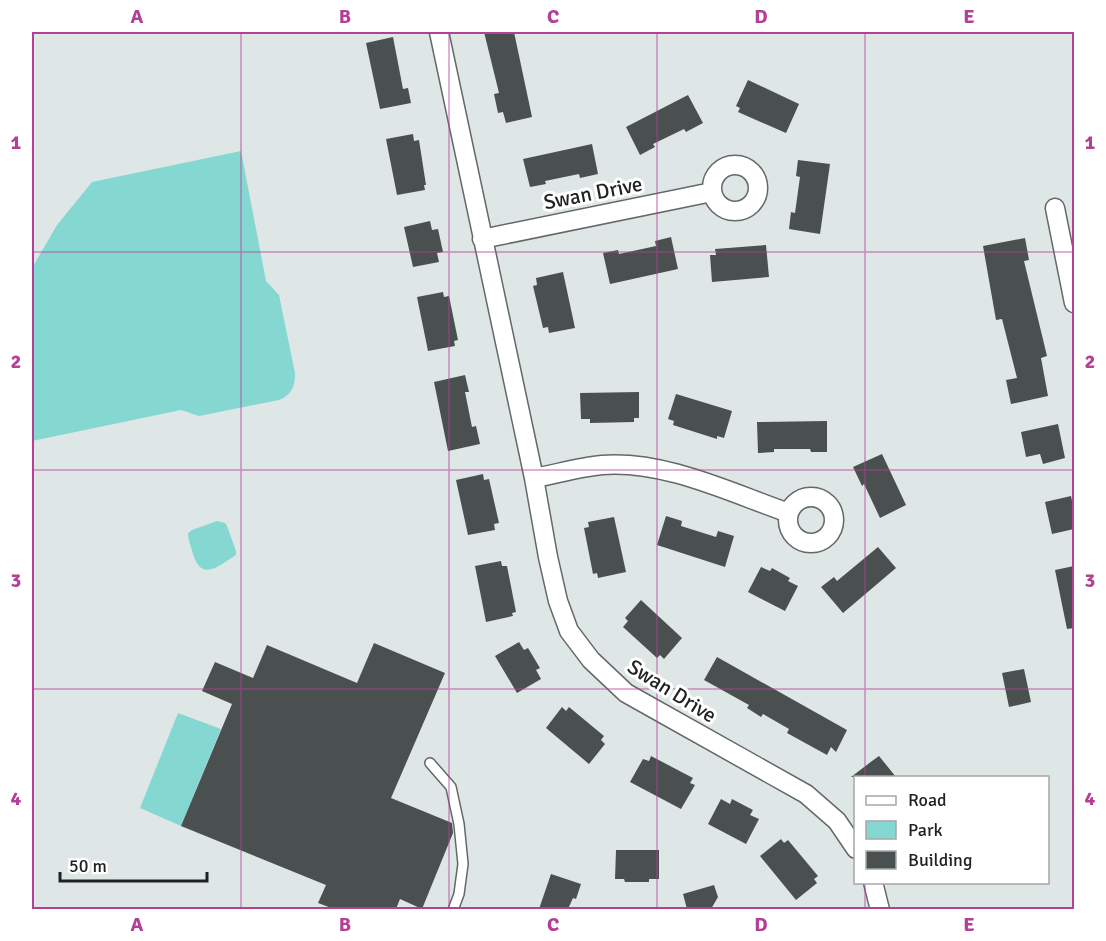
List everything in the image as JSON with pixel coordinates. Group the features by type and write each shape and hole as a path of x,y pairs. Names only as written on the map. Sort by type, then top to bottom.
{"street":[{"name":"Swan Drive","path":"439,32 534,478 548,557 558,601 570,631 591,660 610,680 644,704 806,794 837,821 854,847"},
{"name":"Swan Drive","path":"482,239 712,192"},
{"path":"1055,208 1074,303"},
{"path":"534,478 600,465 622,464 661,469 789,513"},
{"path":"874,884 880,909"}],"lane":[{"path":"430,763 451,787 459,824 463,864 459,894 453,909"}],"green space":[{"path":"241,151 266,281 279,295 295,373 290,393 279,400 199,416 181,410 32,441 32,268 57,225 92,182"},
{"path":"217,521 227,526 236,555 213,569 207,570 198,564 194,557 188,533"},
{"path":"178,713 221,729 181,826 140,808"}],"building":[{"path":"484,32 514,32 532,117 506,123 503,112 498,113 494,94 499,93"},
{"path":"393,37 403,89 408,88 411,103 380,109 366,43"},
{"path":"748,80 799,104 786,133 738,112 740,108 736,106"},
{"path":"688,95 703,123 686,132 684,129 653,144 655,147 640,155 626,127"},
{"path":"413,134 414,141 419,140 425,190 397,195 386,139"},
{"path":"592,144 598,174 580,178 579,174 545,181 546,184 530,187 523,159"},
{"path":"798,160 830,164 820,234 789,229 791,212 795,213 800,177 796,176"},
{"path":"430,221 432,230 438,229 443,252 437,253 439,262 413,267 404,227"},
{"path":"671,237 678,269 610,284 603,253 618,250 619,254 656,246 655,241"},
{"path":"1025,238 1029,260 1024,261 1047,356 1041,358 1048,396 1011,404 1006,380 1017,378 1002,319 996,320 983,246"},
{"path":"766,245 769,277 712,282 710,255 716,255 715,249"},
{"path":"563,272 575,328 549,333 548,327 543,328 533,286 537,285 536,278"},
{"path":"443,292 444,297 449,296 458,340 454,341 455,346 428,351 417,297"},
{"path":"465,375 469,392 465,392 472,427 476,426 480,444 448,451 434,382"},
{"path":"639,392 639,418 634,418 634,422 590,423 590,419 581,419 580,393"},
{"path":"676,394 732,411 724,438 717,436 717,439 673,425 674,421 668,419"},
{"path":"827,421 827,452 811,452 810,449 774,449 774,452 758,453 757,422"},
{"path":"1058,424 1065,458 1043,464 1040,454 1026,457 1021,432"},
{"path":"882,454 906,505 880,518 853,467"},
{"path":"483,474 484,480 489,479 499,523 494,524 495,530 468,535 456,480"},
{"path":"1071,496 1074,529 1052,534 1045,502"},
{"path":"666,516 682,521 681,526 716,537 718,531 734,536 725,567 657,545"},
{"path":"614,517 626,572 598,578 597,573 593,574 584,528 589,527 588,522"},
{"path":"878,547 896,568 843,613 821,587 834,577 837,581"},
{"path":"501,561 502,566 507,566 516,612 512,613 513,616 486,622 475,566"},
{"path":"1074,566 1074,628 1067,629 1055,570"},
{"path":"761,567 770,571 772,568 790,578 788,581 798,586 785,611 748,592"},
{"path":"641,600 682,638 664,659 660,655 657,658 623,627 628,621 625,618"},
{"path":"519,642 524,650 528,648 540,668 536,670 541,679 517,693 495,656"},
{"path":"374,643 445,673 391,798 452,823 453,833 422,909 400,899 396,909 334,909 318,903 326,885 181,826 232,704 202,691 215,662 253,678 267,645 357,683"},
{"path":"717,657 847,730 836,752 831,747 827,755 787,733 789,729 763,714 761,717 747,708 749,705 704,680"},
{"path":"1024,669 1031,702 1009,707 1002,673"},
{"path":"562,707 566,711 569,707 604,736 601,740 605,744 589,764 546,728"},
{"path":"651,756 693,778 690,783 695,785 681,809 630,782 643,759 649,761"},
{"path":"879,756 895,776 851,777"},
{"path":"721,799 730,804 732,799 753,810 750,815 759,819 746,844 708,824"},
{"path":"781,839 784,843 788,840 818,876 814,879 817,883 796,900 760,856"},
{"path":"616,850 659,850 659,879 649,879 649,882 625,882 624,879 615,879"},
{"path":"551,874 581,884 576,899 573,898 568,909 539,909"},
{"path":"714,885 718,897 711,909 687,909 683,894"}]}
